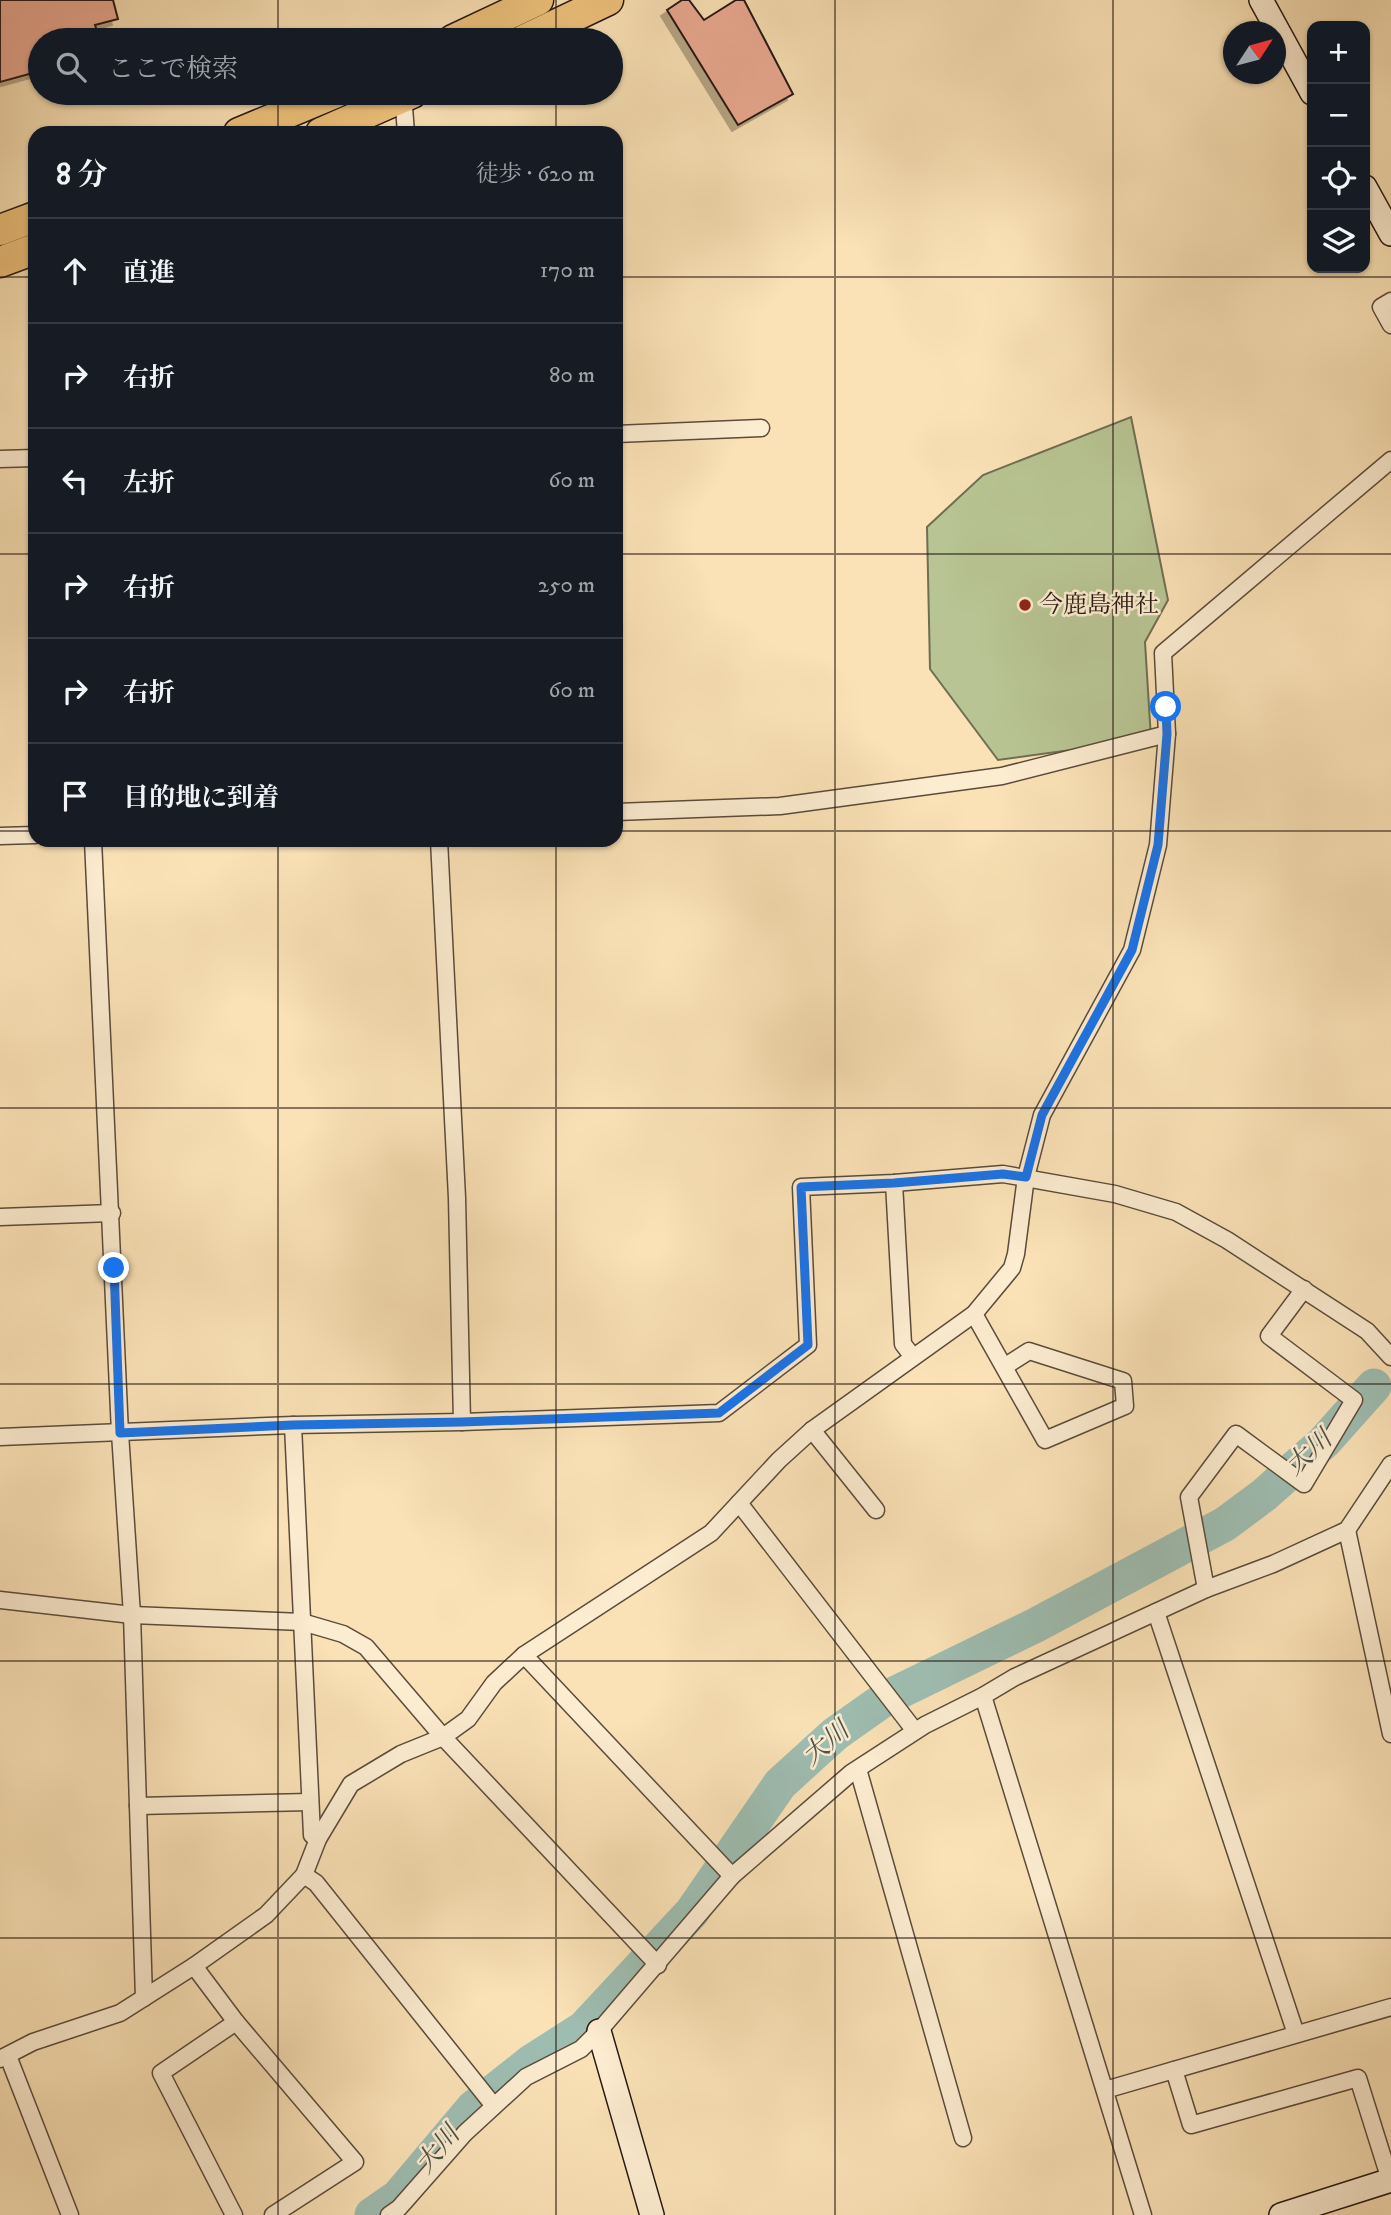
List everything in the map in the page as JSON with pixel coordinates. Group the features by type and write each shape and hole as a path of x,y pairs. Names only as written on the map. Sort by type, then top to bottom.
{"highway":[{"path":"478,28 538,0"},
{"path":"549,28 608,0"},
{"path":"256,126 306,105"},
{"path":"336,126 382,105"},
{"path":"0,230 28,220"},
{"path":"0,262 28,252"}],"street":[{"path":"1261,0 1307,84"},
{"path":"406,105 406,126"},
{"path":"1370,196 1391,234"},
{"path":"1391,301 1381,307 1391,325"},
{"path":"623,434 761,428"},
{"path":"0,459 28,458"},
{"path":"69,2215 4,2058 33,2042 120,2013 194,1966 266,1915 304,1875 318,1839 351,1784 401,1754 443,1737 468,1719 494,1683 524,1655 711,1533 811,1430 974,1314 1012,1268 1026,1177 1042,1115 1132,950 1158,845 1167,734 1163,653 1391,460"},
{"path":"623,812 780,806 989,777 1167,734"},
{"path":"0,836 28,835"},
{"path":"93,847 120,1433 132,1615 144,1998"},
{"path":"439,847 457,1198 462,1422"},
{"path":"0,1437 293,1425 719,1413 808,1345 801,1187 1003,1174 1115,1194 1176,1212 1227,1240 1367,1331 1391,1357"},
{"path":"894,1183 903,1344 913,1357"},
{"path":"0,1217 112,1213"},
{"path":"1206,1589 1189,1497 1236,1434 1304,1483 1354,1400 1269,1336 1304,1289"},
{"path":"974,1314 1045,1440 1125,1406 1123,1381 1029,1351 1004,1367"},
{"path":"293,1425 310,1802 312,1835 318,1839"},
{"path":"811,1430 876,1510"},
{"path":"389,2215 399,2208 465,2133 526,2077 581,2049 658,1965 732,1876 858,1769 915,1731 1015,1677 1206,1589 1273,1564 1347,1530 1391,1464"},
{"path":"740,1503 915,1731"},
{"path":"1347,1530 1391,1734"},
{"path":"0,1600 132,1615 302,1622 343,1634 366,1647 443,1737 658,1965"},
{"path":"1156,1612 1296,2035"},
{"path":"524,1655 732,1876"},
{"path":"983,1696 1143,2215"},
{"path":"858,1769 963,2138"},
{"path":"138,1806 310,1802"},
{"path":"304,1875 316,1883 494,2106"},
{"path":"194,1966 236,2022 355,2162 273,2215"},
{"path":"1105,2090 1391,2007"},
{"path":"234,2215 161,2073 236,2022"},
{"path":"599,2031 652,2215"},
{"path":"1174,2070 1191,2125 1357,2078 1390,2180 1281,2215"}],"green space":[{"path":"1131,417 1168,600 1145,642 1151,739 998,760 930,669 927,527 983,475"}],"building":[{"path":"0,0 113,0 118,19 95,25 96,28 28,28 28,74 0,82"},
{"path":"682,0 689,0 704,20 736,0 744,0 793,94 738,125 667,10"}],"waterway":[{"name":"大川","path":"372,2215 398,2197 473,2108 531,2062 584,2028 692,1912 780,1784 835,1734 886,1698 1036,1625 1225,1524 1264,1495 1324,1442 1374,1386"}],"place":[{"name":"今鹿島神社","path":"1025,605"}],"route":[{"path":"114,1268 120,1433 293,1425 719,1413 808,1345 801,1187 1003,1174 1026,1177 1042,1115 1132,950 1158,845 1167,734 1166,707"}]}
